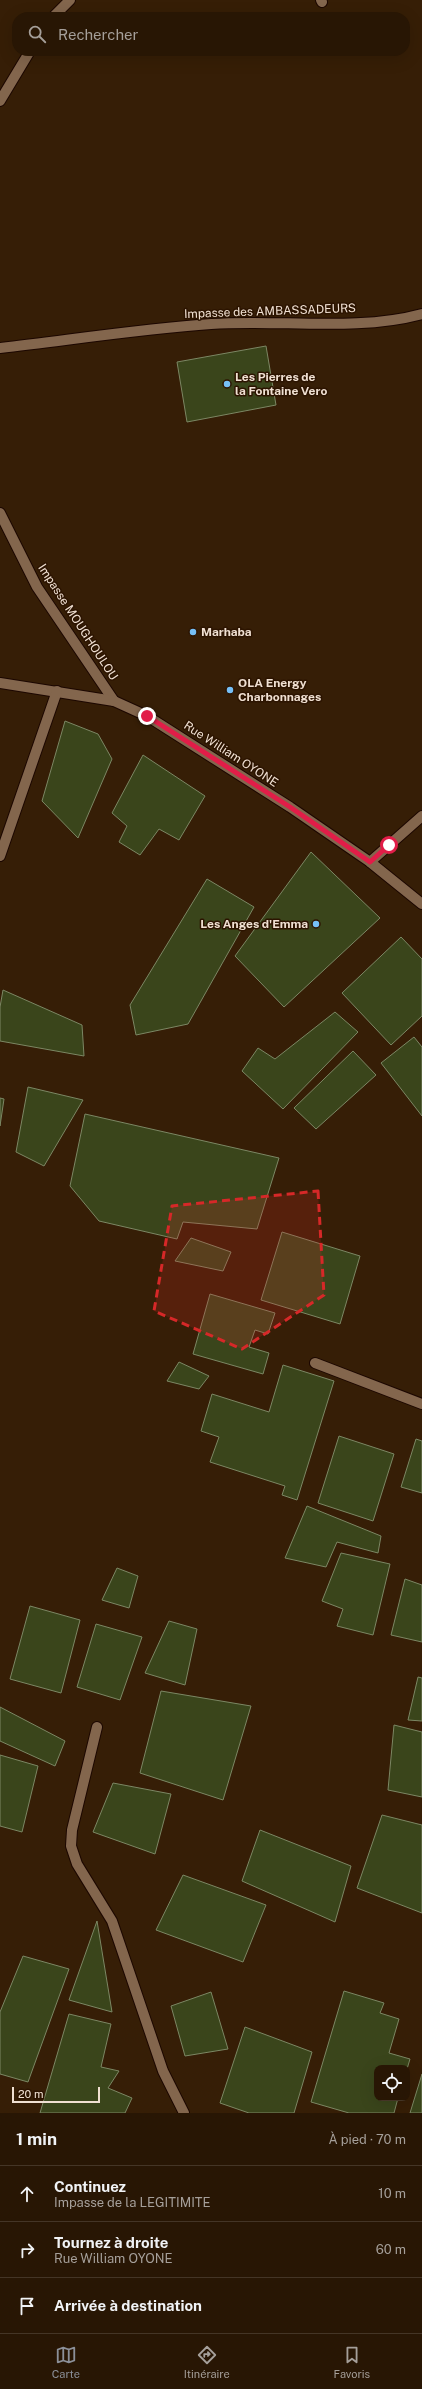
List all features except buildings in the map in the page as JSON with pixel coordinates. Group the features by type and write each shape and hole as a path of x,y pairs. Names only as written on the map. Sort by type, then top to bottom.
{"street":[{"path":"59,12 70,0"},
{"path":"0,101 27,56"},
{"name":"Impasse des AMBASSADEURS","path":"0,348 210,324 346,322 403,319 422,314"},
{"name":"Impasse MOUGHOULOU","path":"0,513 37,587 114,701"},
{"name":"Rue William OYONE","path":"0,683 114,701 147,716 290,807 370,862 422,904"},
{"path":"0,856 57,691"},
{"path":"370,862 422,816"},
{"path":"315,1363 422,1404"},
{"path":"97,1727 72,1830 71,1846 77,1864 112,1921 163,2071 184,2113"}],"highlighted area":[{"path":"318,1191 324,1295 242,1349 154,1311 172,1206"}],"place":[{"name":"Les Pierres de la Fontaine Vero","path":"227,384"},
{"name":"Marhaba","path":"193,632"},
{"name":"OLA Energy Charbonnages","path":"230,690"},
{"name":"Les Anges d'Emma","path":"316,924"}],"route":[{"path":"147,716 290,807 370,862 389,845"}]}
